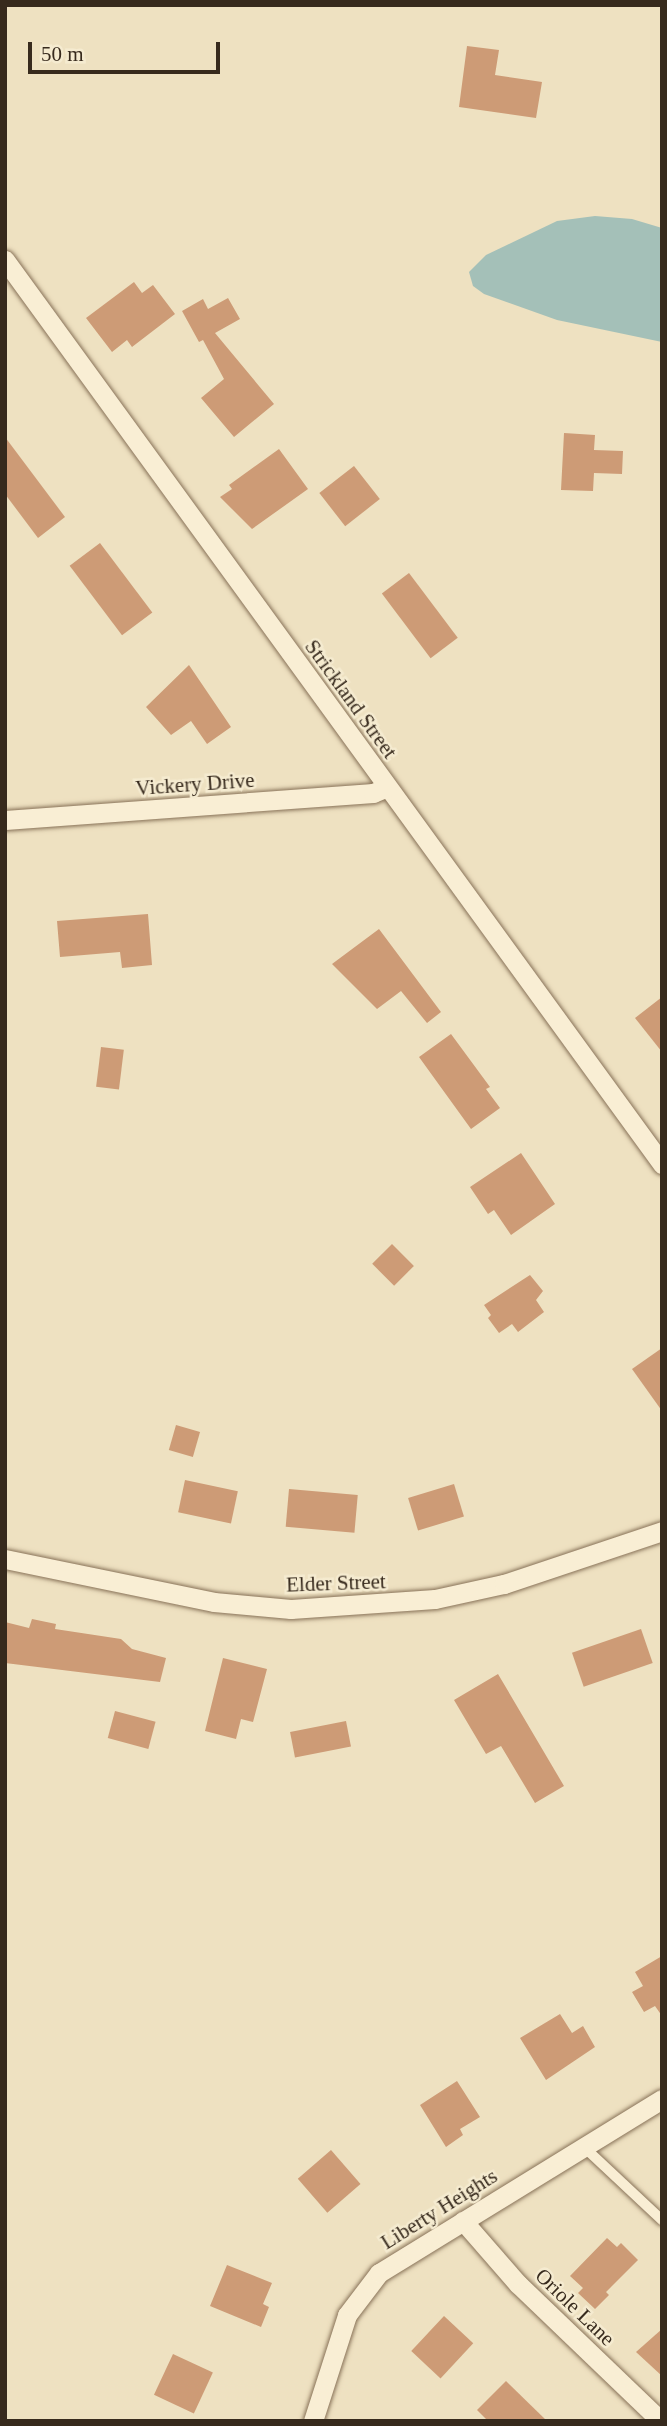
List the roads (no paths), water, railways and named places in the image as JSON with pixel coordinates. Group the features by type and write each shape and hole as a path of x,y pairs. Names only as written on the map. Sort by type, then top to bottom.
{"street":[{"name":"Strickland Street","path":"5,260 662,1164"},
{"name":"Vickery Drive","path":"5,820 373,793 387,787"},
{"name":"Elder Street","path":"5,1559 214,1602 292,1609 435,1600 504,1584 662,1531"},
{"name":"Liberty Heights","path":"313,2421 347,2315 379,2273 662,2099"},
{"name":"Oriole Lane","path":"463,2221 518,2284 661,2421"}],"lane":[{"path":"583,2147 662,2220"}],"water":[{"path":"595,216 632,219 662,228 662,342 557,320 484,294 473,286 469,272 486,255 557,221"}]}
